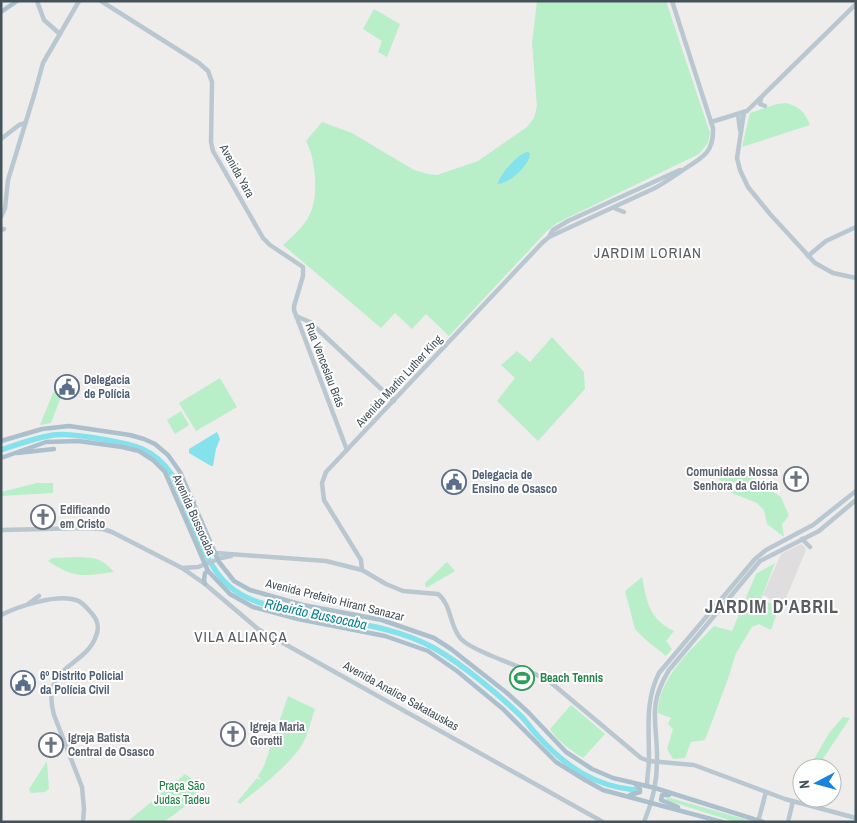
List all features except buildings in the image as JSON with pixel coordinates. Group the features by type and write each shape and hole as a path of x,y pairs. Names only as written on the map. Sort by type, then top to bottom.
{"main road":[{"path":"37,1 44,20 60,34"},
{"path":"1,217 8,180 36,92 43,63 79,1"},
{"name":"Avenida Yara","path":"101,1 199,63 208,71 212,82 211,142 213,151 263,238 273,247 301,264 304,271 294,306 296,316"},
{"name":"Avenida Martin Luther King","path":"620,199 626,201 655,188 700,160 712,145 714,137 711,122 672,1"},
{"path":"1,12 14,2"},
{"path":"711,122 746,111 855,4"},
{"path":"762,97 760,104 765,106"},
{"path":"740,134 746,111"},
{"path":"738,114 740,134 737,158 748,187 815,264 834,273 856,278"},
{"path":"1,139 19,125 25,123"},
{"name":"Avenida Martin Luther King","path":"362,570 361,560 326,504 322,492 323,479 326,472 554,230 565,222 690,166"},
{"name":"Avenida Martin Luther King","path":"549,237 610,208 620,199"},
{"path":"610,208 619,209 624,212"},
{"path":"565,222 564,227 570,227"},
{"path":"808,256 826,241 856,227"},
{"path":"296,316 310,322 394,400"},
{"name":"Rua Venceslau Brás","path":"296,316 347,450"},
{"name":"Avenida Prefeito Hirant Sanazar","path":"1,441 42,429 62,426 110,431 144,439 163,450 173,461 180,472 218,559 234,580 250,590 303,605 393,623 434,638 451,648 507,693 566,752 601,773 760,821"},
{"name":"Avenida Bussocaba","path":"16,453 54,441 100,444 139,451 153,460 165,472 206,564"},
{"path":"1,458 16,453 23,454 54,450"},
{"path":"647,786 649,702 659,673 755,559 766,550 813,525 856,491"},
{"path":"181,505 191,500"},
{"path":"644,822 652,800 657,762 655,700 669,670 760,561 814,533 856,500"},
{"name":"Avenida Analice Sakatauskas","path":"1,530 86,528 103,529 112,532 182,568 205,584 258,629 603,822"},
{"path":"804,538 805,530"},
{"path":"804,538 810,547"},
{"path":"216,553 314,560 352,567 362,570 386,584 403,591 438,594 446,602 460,638 465,643 549,681 638,757 649,761 694,765 792,802 788,822"},
{"path":"352,567 356,561 357,554"},
{"path":"182,568 198,568 218,559 237,555"},
{"name":"Avenida Prefeito Hirant Sanazar","path":"206,564 208,571 230,594 253,607 313,622 386,636 433,654 503,708 556,762 593,785 603,790 652,800 722,822"},
{"path":"196,578 195,574 198,568"},
{"path":"205,584 204,576 208,571"},
{"path":"27,605 39,596"},
{"path":"1,615 27,605 60,599 76,600 85,605 96,619 98,630 92,644 59,675 52,696 54,715 82,787 83,822"},
{"path":"648,752 653,754 656,750"},
{"path":"627,795 640,792 638,786 631,782"},
{"path":"760,821 766,792"},
{"path":"684,811 680,807 662,801 660,798 666,794 686,801 692,800"},
{"path":"816,808 856,818"}],"shaded area":[{"path":"801,544 806,550 783,605 763,595 781,554"}],"green space":[{"path":"537,1 666,1 710,133 708,143 699,154 557,223 546,232 449,336 426,314 412,329 395,313 381,328 283,245 304,224 312,209 314,200 314,168 306,141 322,122 352,133 414,170 428,174 437,175 478,161 527,127 534,118 537,106 532,43"},
{"path":"374,9 400,24 387,57 378,52 382,41 363,29"},
{"path":"786,103 795,106 801,111 810,125 742,147 750,113"},
{"path":"552,337 584,372 585,389 538,441 497,401 515,378 501,365 517,351 530,362"},
{"path":"220,378 237,407 196,431 179,403"},
{"path":"58,389 61,397 51,423 40,425 53,393"},
{"path":"181,411 189,425 175,434 167,420"},
{"path":"740,471 740,474 747,474 781,497 789,516 782,524 784,537 767,524 764,510 757,503 732,493 719,479"},
{"path":"37,483 53,483 53,493 1,496 1,492"},
{"path":"81,557 99,560 114,572 80,575 65,571 48,561 52,558"},
{"path":"447,562 455,571 426,588 425,583"},
{"path":"775,563 761,599 779,607 771,630 759,624 752,627 736,653 705,740 691,742 685,758 673,759 667,749 673,729 668,724 671,718 658,713 659,700 670,676 677,665 714,626 732,631 756,574"},
{"path":"642,577 650,609 659,621 674,631 666,641 672,649 666,656 635,629 625,591"},
{"path":"288,696 315,709 306,737 291,759 270,780 240,804 237,802 257,778 262,781 258,776 264,766"},
{"path":"571,705 605,734 583,758 561,742 550,729"},
{"path":"843,717 850,718 824,758 815,758 829,733"},
{"path":"47,761 49,789 45,792 31,793 29,789"},
{"name":"Praça São Judas Tadeu","path":"185,774 199,784 192,801 164,822 127,822"},
{"path":"667,797 751,821 735,822 666,800"}],"water":[{"path":"523,153 530,153 529,158 523,168 513,177 498,184 509,165"},
{"path":"217,432 220,439 213,466 189,453 189,449"}],"waterway":[{"name":"Ribeirão Bussocaba","path":"1,450 20,443 64,434 129,444 148,452 156,457 172,475 211,564 235,591 262,603 399,633 434,648 468,670 501,698 521,716 548,747 581,773 606,784 635,790"}],"place":[{"name":"Delegacia de Polícia","path":"67,387"},
{"name":"Comunidade Nossa Senhora da Glória","path":"796,479"},
{"name":"Delegacia de Ensino de Osasco","path":"454,482"},
{"name":"Edificando em Cristo","path":"43,517"},
{"name":"Beach Tennis","path":"522,678"},
{"name":"6º Distrito Policial da Polícia Civil","path":"23,683"},
{"name":"Igreja Maria Goretti","path":"233,734"},
{"name":"Igreja Batista Central de Osasco","path":"51,745"}],"district":[{"name":"JARDIM LORIAN","path":"648,253"},
{"name":"JARDIM D'ABRIL","path":"772,607"},
{"name":"VILA ALIANÇA","path":"241,637"}]}
